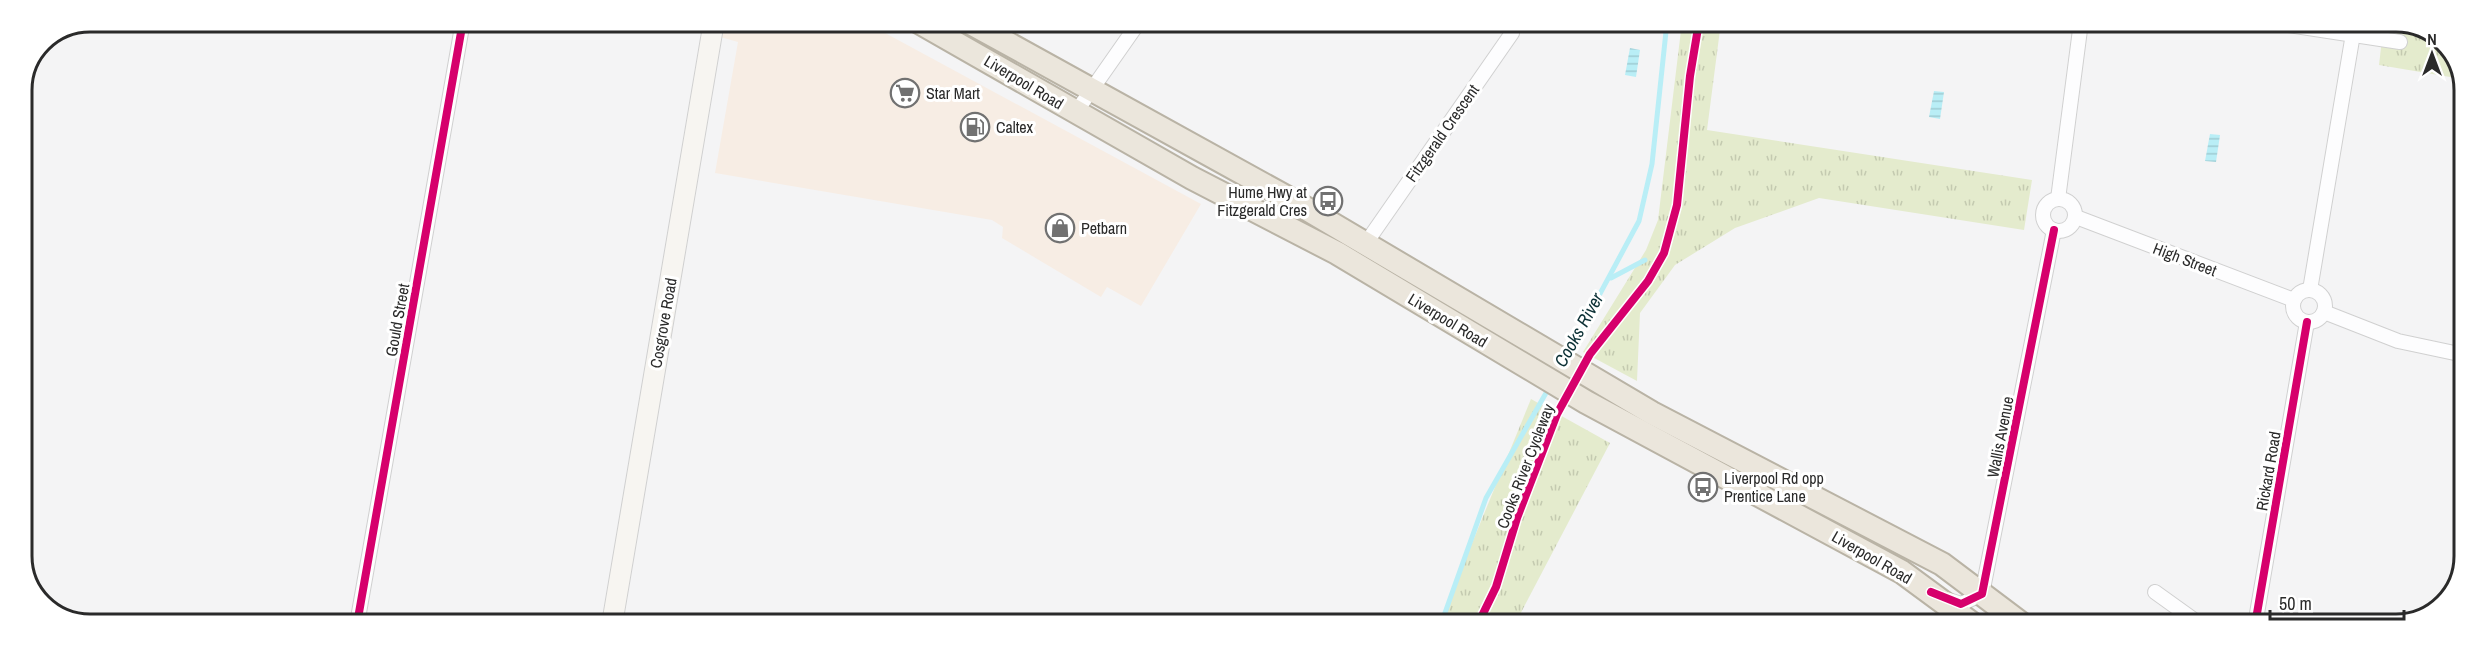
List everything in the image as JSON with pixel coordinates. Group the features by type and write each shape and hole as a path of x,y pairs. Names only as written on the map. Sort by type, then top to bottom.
{"highway":[{"name":"Liverpool Road","path":"936,32 1192,178 1337,253 1586,402 1902,572 1960,614"},
{"name":"Liverpool Road","path":"987,32 1366,243 1662,418 1942,564 2008,614"},
{"path":"1977,614 1982,594"}],"main road":[{"name":"Cosgrove Road","path":"614,614 712,32"}],"street":[{"name":"Gould Street","path":"359,614 461,32"},
{"path":"1076,112 1132,32"},
{"name":"Fitzgerald Crescent","path":"1366,243 1512,32"},
{"path":"2058,199 2080,32"},
{"path":"2310,290 2353,32"},
{"path":"2365,32 2400,42"},
{"path":"2058,199 2070,202 2076,217 2067,229 2054,230 2044,221 2043,210 2050,201 2058,199"},
{"name":"High Street","path":"2076,217 2294,300"},
{"name":"Wallis Avenue","path":"1982,594 2054,230"},
{"path":"2310,290 2323,298 2324,312 2317,320 2307,322 2295,314 2294,300 2301,293 2310,290"},
{"path":"2324,312 2398,340 2454,353"},
{"name":"Rickard Road","path":"2257,614 2307,322"},
{"path":"1931,592 1961,604 1982,594"},
{"path":"2155,592 2186,614"}],"shaded area":[{"path":"703,32 883,32 1201,204 1141,306 1107,287 1101,297 1002,238 1003,227 992,220 715,173 738,42"}],"green space":[{"path":"1681,32 1720,32 1707,130 2032,180 2024,230 1819,198 1735,228 1675,265 1640,313 1637,381 1583,352 1646,250 1658,220"},
{"path":"2383,32 2408,33 2425,39 2440,51 2450,67 2453,77 2379,65"},
{"path":"1531,399 1610,443 1520,614 1443,614"}],"water":[{"path":"1630,48 1640,50 1636,77 1625,75"},
{"path":"1934,91 1944,92 1940,119 1929,117"},
{"path":"2210,134 2220,135 2216,162 2205,161"}],"waterway":[{"name":"Cooks River","path":"1566,357 1639,221 1652,164 1666,32"},
{"path":"1611,278 1645,260"},
{"name":"Cooks River","path":"1445,614 1486,498 1550,386"}],"cycle path":[{"path":"359,614 461,32"},
{"name":"Cooks River Cycleway","path":"1483,614 1496,587 1517,518 1557,414 1590,354 1648,281 1664,253 1677,205 1690,76 1697,32"},
{"path":"1931,592 1961,604 1982,594 2054,230"},
{"path":"2257,614 2307,322"}],"place":[{"name":"Star Mart","path":"905,93"},
{"name":"Caltex","path":"975,127"},
{"name":"Hume Hwy at Fitzgerald Cres","path":"1328,201"},
{"name":"Petbarn","path":"1060,228"},
{"name":"Liverpool Rd opp Prentice Lane","path":"1703,487"}]}
